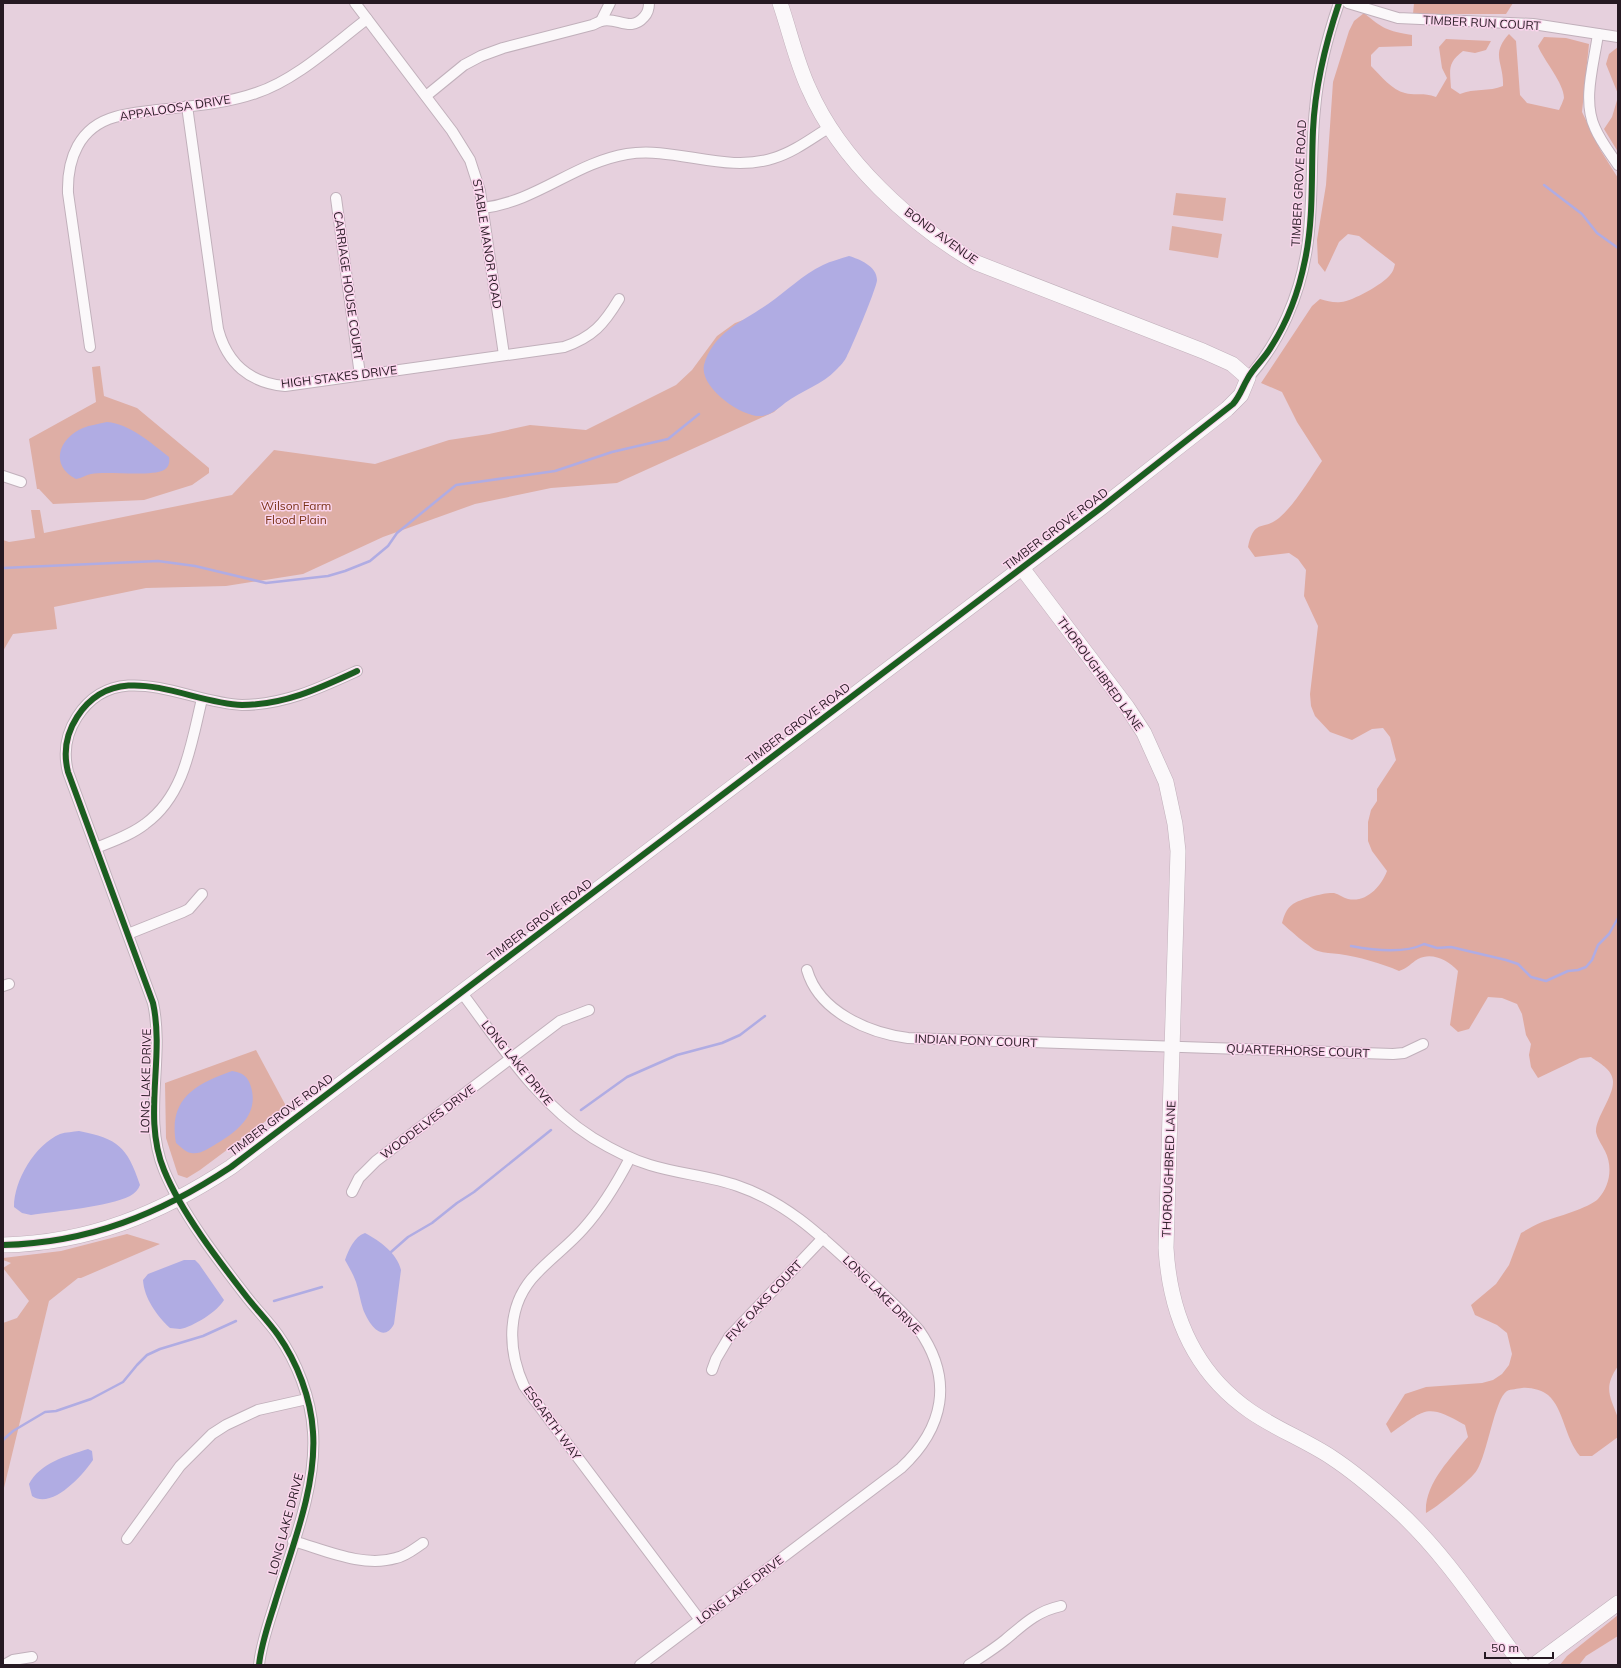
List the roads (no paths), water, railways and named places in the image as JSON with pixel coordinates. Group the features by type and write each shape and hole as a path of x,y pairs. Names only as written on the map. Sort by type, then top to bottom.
{"street":[{"name":"STABLE MANOR ROAD","path":"355,3 452,131 466,154 476,178 483,208 504,355"},
{"path":"601,21 610,3"},
{"path":"426,96 454,73 481,56 503,48 592,25 601,21 608,20 626,25 636,24 646,15 649,3"},
{"name":"BOND AVENUE","path":"780,3 802,73 818,108 830,127 850,154 886,194 920,223 962,254 995,272 1203,351 1232,364 1248,378"},
{"name":"TIMBER GROVE ROAD","path":"3,1245 54,1242 86,1235 146,1215 179,1199 231,1167 462,994 1022,568 1227,409 1241,395 1248,378 1263,360 1279,334 1293,300 1305,261 1309,237 1313,129 1319,76 1326,42 1338,3"},
{"name":"TIMBER RUN COURT","path":"1348,3 1398,18 1533,24 1618,36"},
{"name":"APPALOOSA DRIVE","path":"90,347 68,193 68,177 72,156 77,146 89,133 114,117 241,98 270,88 300,70 367,18"},
{"path":"1598,34 1590,89 1591,115 1603,142 1618,165"},
{"name":"HIGH STAKES DRIVE","path":"187,106 218,329 222,343 228,354 241,370 252,377 271,385 285,386 564,347 577,343 599,328 619,299"},
{"path":"483,208 517,201 589,165 613,157 654,152 734,162 762,161 774,158 795,149 830,127"},
{"name":"CARRIAGE HOUSE COURT","path":"336,198 360,375"},
{"path":"3,476 21,482"},
{"name":"THOROUGHBRED LANE","path":"1022,568 1137,721 1151,745 1166,782 1176,824 1178,851 1167,1270 1176,1313 1187,1339 1199,1360 1231,1396 1250,1411 1332,1457 1397,1509 1438,1554 1522,1665"},
{"name":"LONG LAKE DRIVE","path":"259,1665 265,1636 293,1541 312,1467 313,1430 307,1399 297,1370 279,1336 221,1262 179,1199 163,1167 155,1137 154,1113 157,1020 153,1003 65,761 66,742 74,721 80,712 98,695 123,685 135,684 154,686 202,699 242,704 269,703 298,696 357,671"},
{"path":"96,848 130,834 145,824 168,801 177,787 185,767 202,699"},
{"path":"128,934 189,909 202,894"},
{"name":"INDIAN PONY COURT","path":"807,970 815,989 845,1016 870,1029 895,1037 944,1041 1172,1047"},
{"name":"LONG LAKE DRIVE","path":"462,994 534,1087 565,1118 593,1138 630,1158 668,1170 725,1182 753,1192 791,1212 823,1238 908,1318 928,1342 939,1375 941,1391 934,1424 926,1440 915,1455 901,1468 640,1665"},
{"name":"WOODELVES DRIVE","path":"352,1192 359,1178 376,1161 560,1021 589,1010"},
{"name":"QUARTERHORSE COURT","path":"1172,1047 1393,1054 1404,1053 1423,1044"},
{"name":"ESGARTH WAY","path":"630,1158 619,1179 597,1213 568,1246 544,1265 527,1285 520,1299 512,1327 512,1351 518,1373 524,1386 700,1620"},
{"name":"FIVE OAKS COURT","path":"712,1370 718,1354 729,1337 823,1238"},
{"path":"127,1539 180,1466 212,1434 226,1425 258,1410 307,1399"},
{"path":"293,1541 370,1561 396,1559 407,1554 423,1543"},
{"path":"1534,1665 1618,1603"},
{"path":"969,1665 1038,1614 1048,1609 1060,1606"},
{"path":"4,1665 13,1660 32,1657"}],"waterway":[{"path":"1544,185 1582,214 1597,233 1618,248"},
{"path":"3,568 158,561 195,566 266,583 328,576 370,561 388,546 397,533 456,485 555,471 612,452 668,439 699,414"},
{"path":"1351,946 1388,950 1407,949 1424,944 1437,948 1451,947 1518,964 1531,977 1546,981 1568,971 1586,967 1592,960 1598,945 1609,934 1618,918"},
{"path":"581,1110 627,1077 677,1055 722,1043 740,1035 765,1016"},
{"path":"391,1252 408,1237 432,1223 457,1203 474,1192 551,1130"},
{"path":"274,1301 322,1287"},
{"path":"3,1440 13,1431 45,1412 56,1411 91,1399 123,1382 147,1355 160,1349 203,1336 236,1321"}],"park label":[{"name":"Wilson Farm Flood Plain","path":"296,513"}]}
